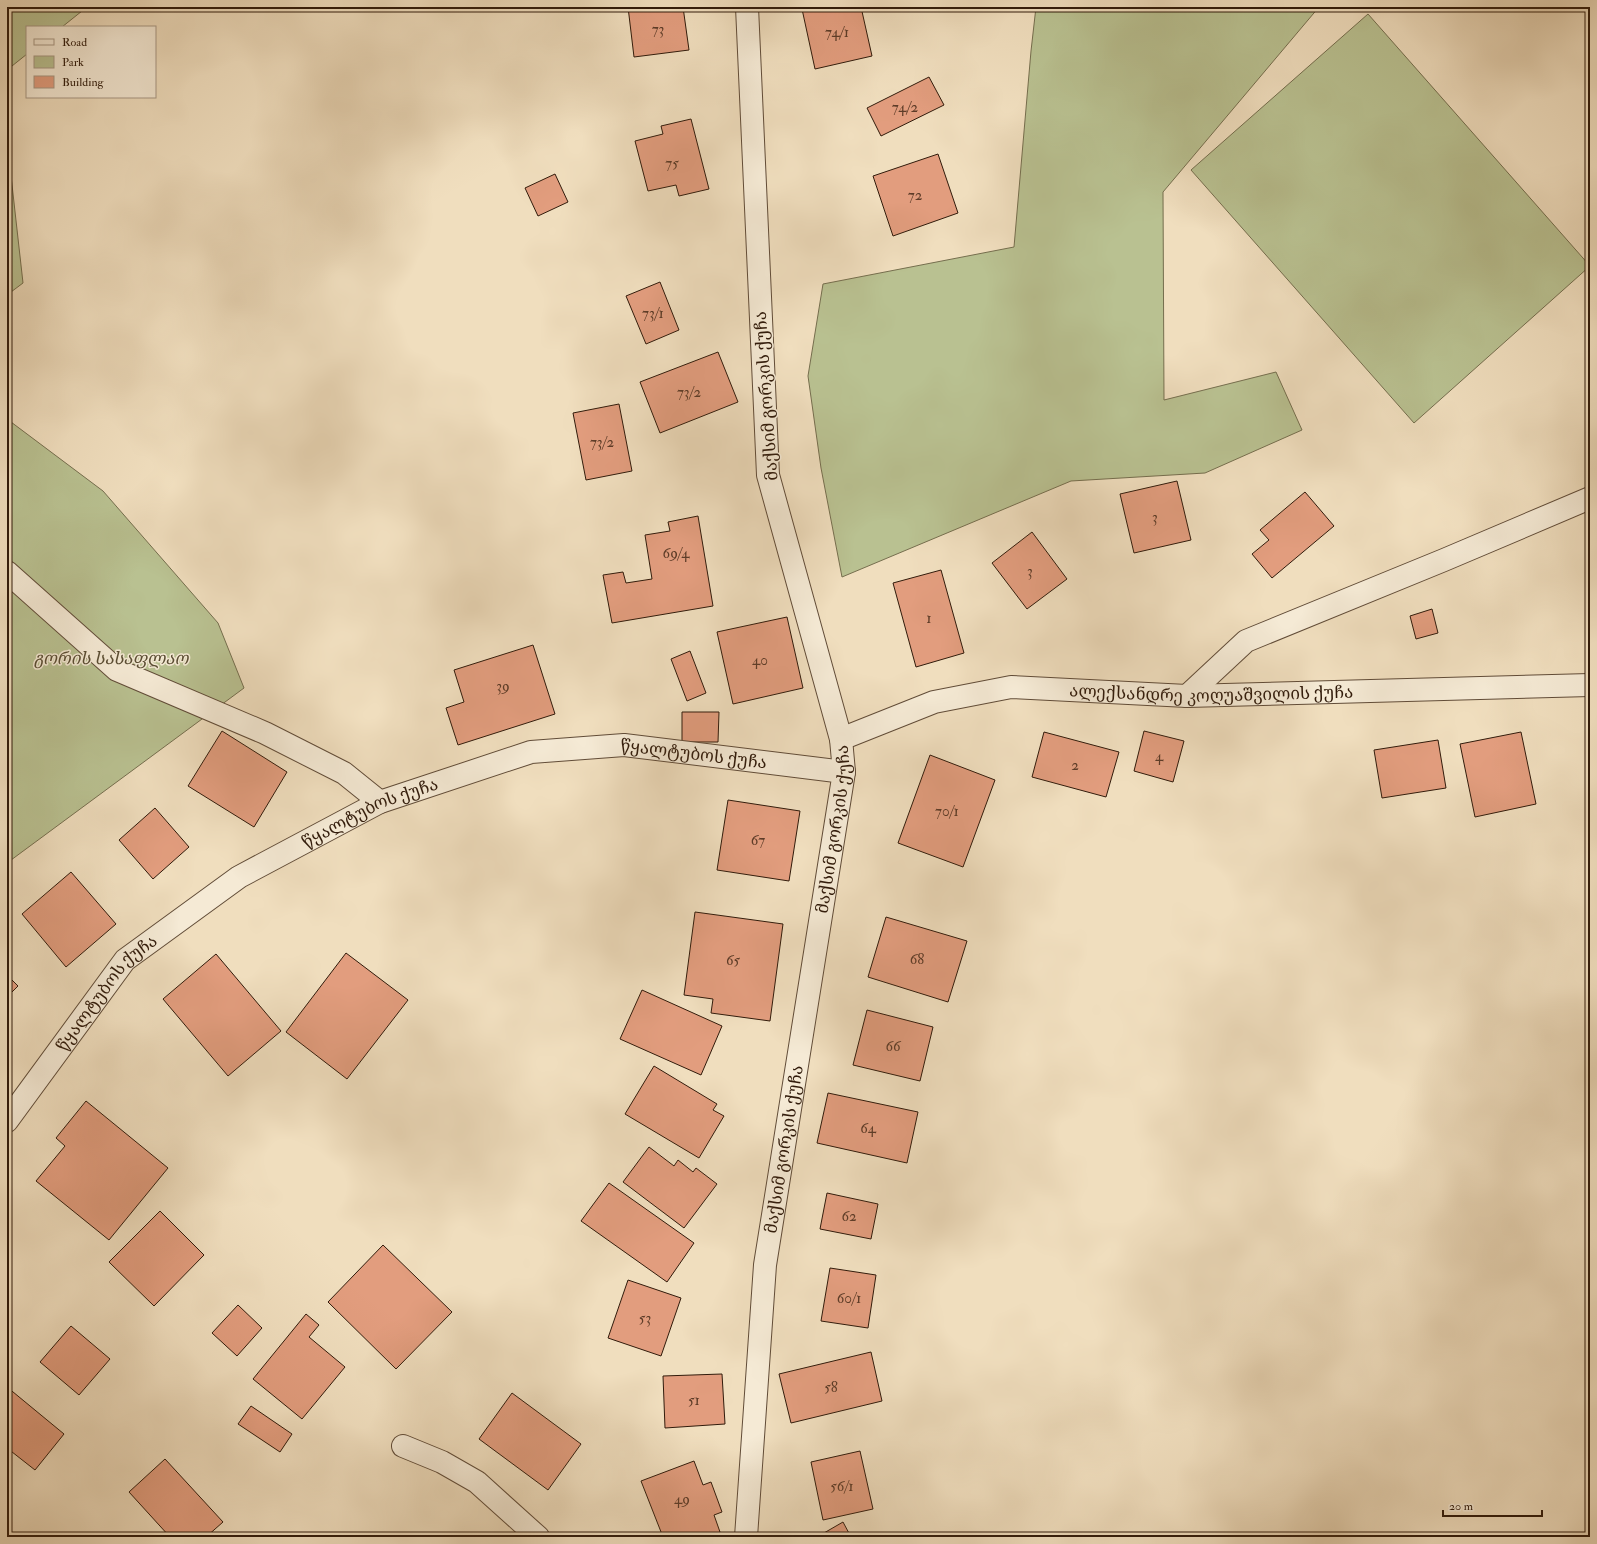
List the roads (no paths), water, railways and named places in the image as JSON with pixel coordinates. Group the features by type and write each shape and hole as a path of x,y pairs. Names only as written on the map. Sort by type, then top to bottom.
{"street":[{"name":"მაქსიმ გორკის ქუჩა","path":"746,7 768,475 841,739 844,772 765,1265 746,1537"},
{"path":"1188,696 1246,641 1444,560 1590,498"},
{"path":"7,572 117,670 265,733 344,773 380,802"},
{"name":"ალექსანდრე კოღუაშვილის ქუჩა","path":"841,739 934,702 1010,687 1188,696 1590,685"},
{"name":"წყალტუბოს ქუჩა","path":"7,1121 125,960 239,877 380,802 531,752 624,746 844,772"},
{"path":"403,1446 442,1462 477,1482 538,1537"}],"park label":[{"name":"გორის სასაფლაო","path":"111,658"}]}
